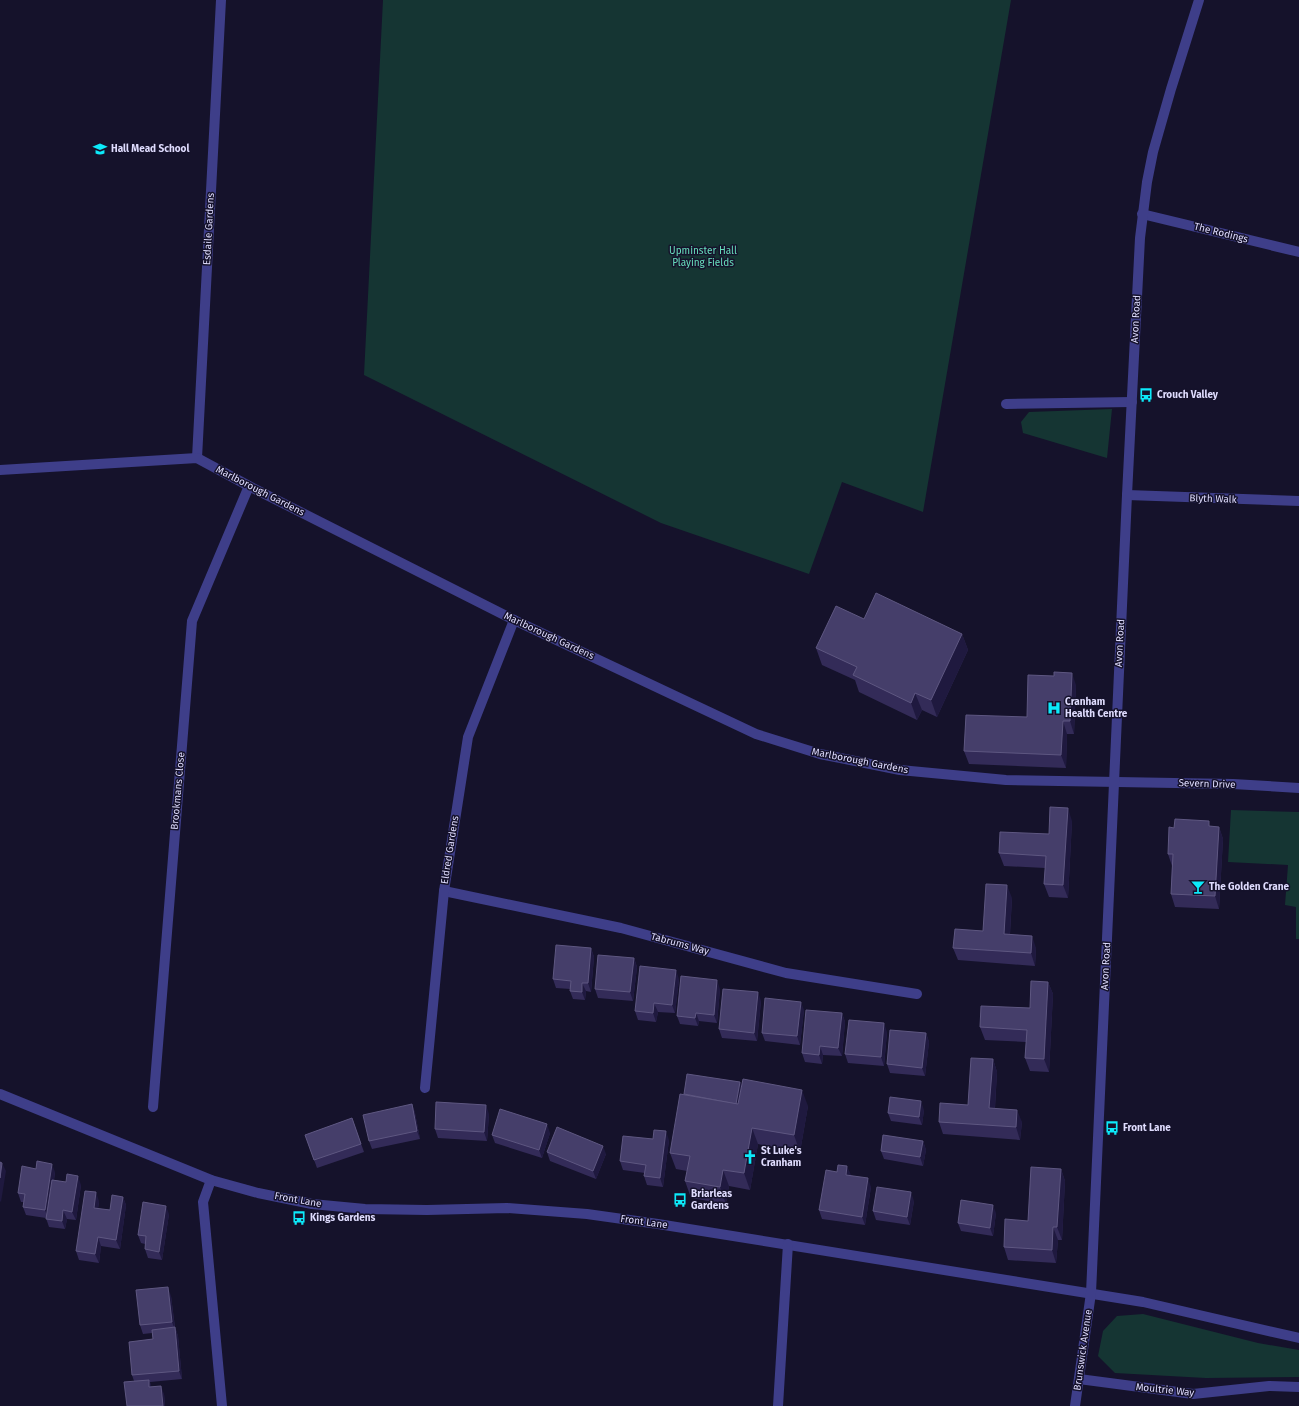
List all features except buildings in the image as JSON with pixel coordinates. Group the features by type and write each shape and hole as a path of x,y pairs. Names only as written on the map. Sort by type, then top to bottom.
{"street":[{"name":"Esdaile Gardens","path":"197,458 221,0"},
{"name":"Avon Road","path":"1091,1293 1127,496 1142,214 1153,152 1199,0"},
{"name":"The Rodings","path":"1142,214 1299,252"},
{"path":"1006,404 1132,402"},
{"path":"0,470 197,458"},
{"name":"Marlborough Gardens","path":"197,458 249,486 514,620 756,734 820,754 900,770 1006,780 1114,782"},
{"name":"Brookmans Close","path":"153,1107 192,621 249,486"},
{"name":"Blyth Walk","path":"1127,496 1299,502"},
{"name":"Eldred Gardens","path":"425,1088 444,891 468,737 514,620"},
{"name":"Severn Drive","path":"1114,782 1232,784 1299,788"},
{"name":"Tabrums Way","path":"444,891 622,928 786,973 917,994"},
{"name":"Front Lane","path":"0,1094 211,1180 258,1193 312,1204 365,1209 428,1210 507,1208 587,1214 788,1244 1143,1302 1299,1338"},
{"path":"211,1180 202,1202 222,1406"},
{"path":"778,1406 788,1244"},
{"name":"Brunswick Avenue","path":"1075,1406 1091,1293"},
{"name":"Moultrie Way","path":"1079,1379 1193,1394 1269,1386 1299,1387"}],"green space":[{"name":"Upminster Hall Playing Fields","path":"383,0 1011,0 923,512 842,482 809,574 661,523 364,375"},
{"path":"1112,409 1107,458 1023,433 1021,422 1029,412"},
{"path":"1231,810 1299,812 1299,939 1296,939 1296,907 1285,905 1288,865 1228,862"},
{"path":"1143,1314 1258,1343 1299,1350 1299,1377 1206,1378 1115,1373 1098,1356 1103,1331 1117,1316"}],"place":[{"name":"Hall Mead School","path":"100,149"},
{"name":"Crouch Valley","path":"1146,395"},
{"name":"Cranham Health Centre","path":"1054,708"},
{"name":"The Golden Crane","path":"1198,887"},
{"name":"Front Lane","path":"1112,1128"},
{"name":"St Luke's Cranham","path":"750,1157"},
{"name":"Briarleas Gardens","path":"680,1200"},
{"name":"Kings Gardens","path":"299,1218"}]}
